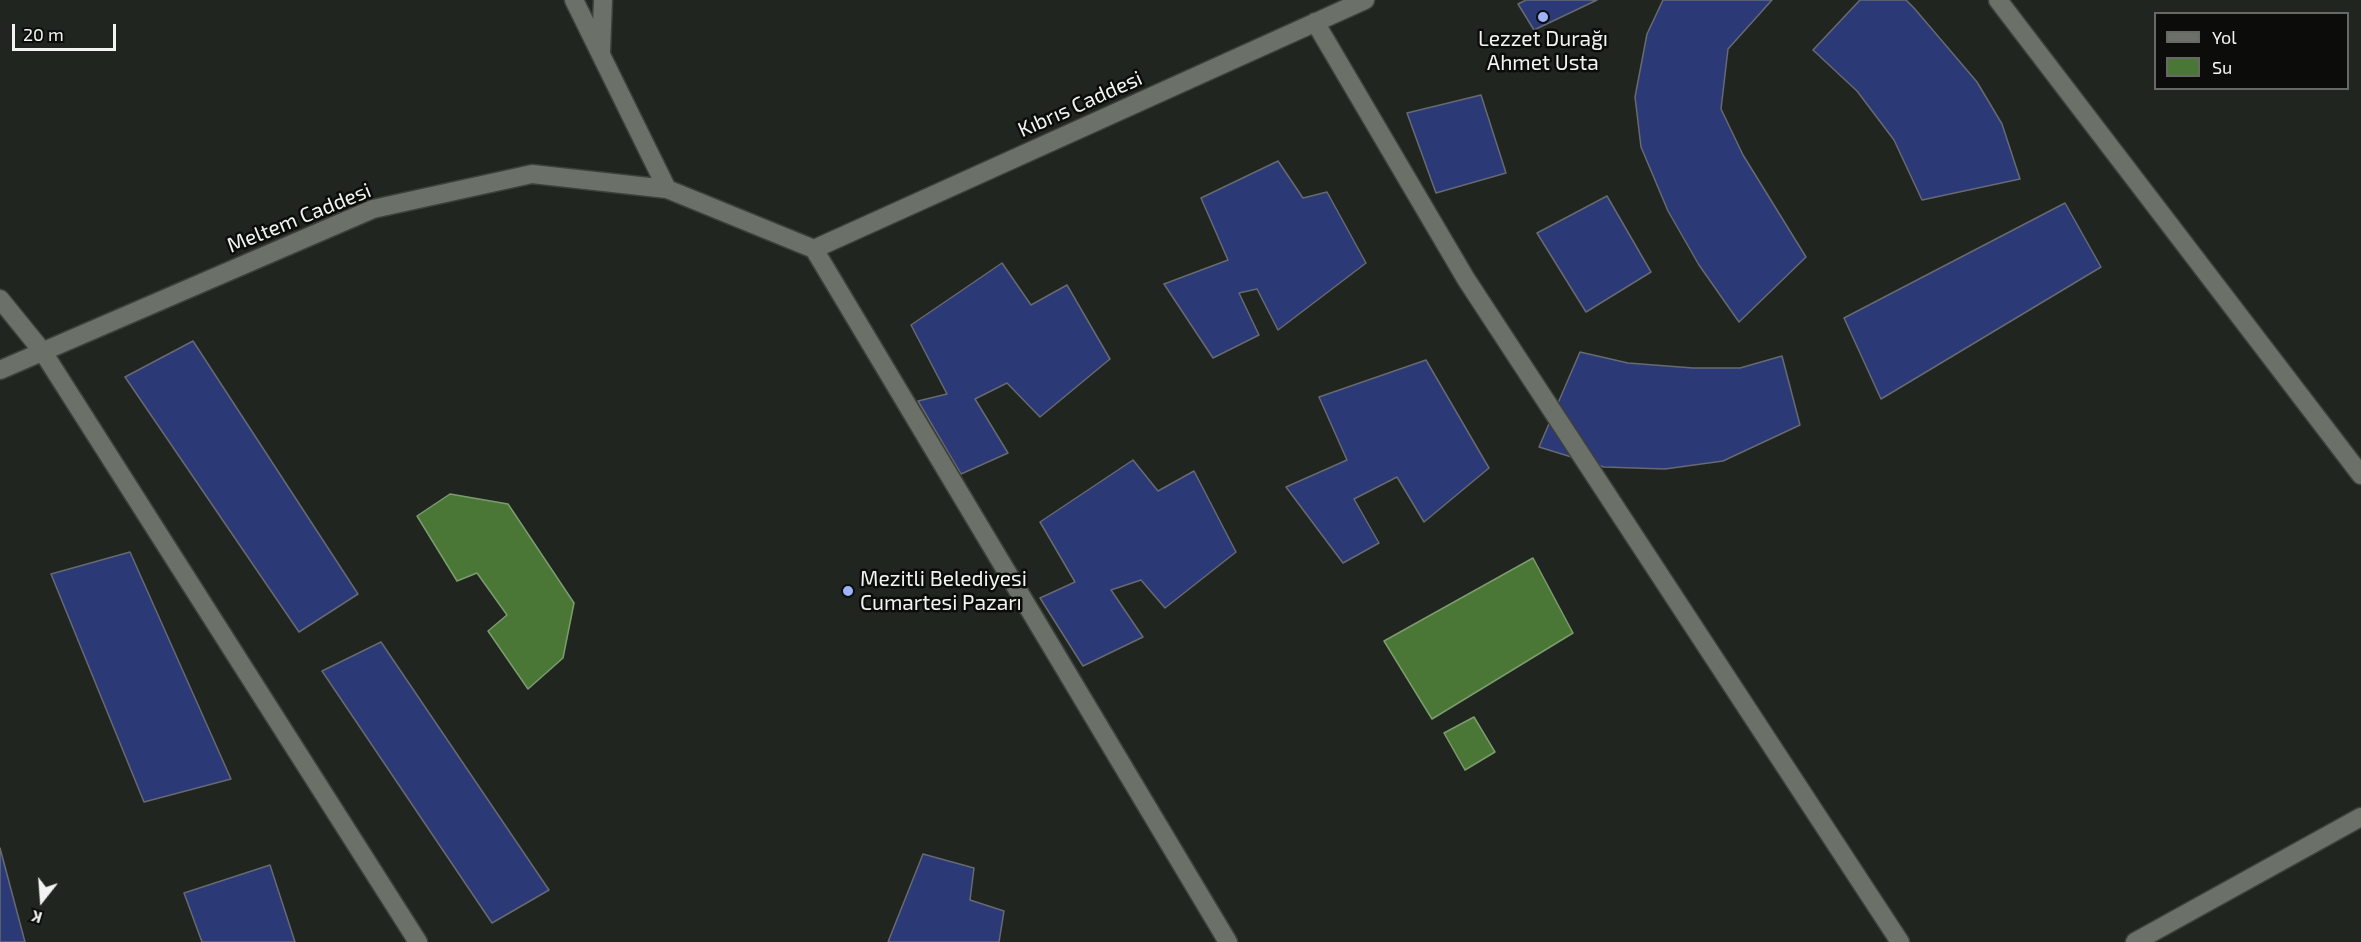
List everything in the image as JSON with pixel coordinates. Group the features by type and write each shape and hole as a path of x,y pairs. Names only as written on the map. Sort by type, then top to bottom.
{"street":[{"path":"574,0 667,189"},
{"path":"601,54 603,0"},
{"name":"Kıbrıs Caddesi","path":"814,249 1365,0"},
{"path":"1998,0 2361,474"},
{"path":"1316,22 1466,279 1900,942"},
{"name":"Meltem Caddesi","path":"0,370 374,209 532,174 667,189 814,249"},
{"path":"814,249 1228,942"},
{"path":"0,299 43,352 418,942"},
{"path":"2134,942 2361,817"}],"water":[{"path":"450,494 508,504 574,603 563,658 528,689 488,631 507,615 477,573 457,581 417,516"},
{"path":"1533,558 1573,633 1432,719 1384,641"},
{"path":"1474,717 1495,752 1465,770 1444,733"}],"building":[{"name":"Lezzet Durağı Ahmet Usta","path":"1526,0 1597,0 1534,30 1518,4"},
{"path":"1663,0 1772,0 1728,49 1721,109 1743,155 1806,257 1739,322 1699,265 1668,211 1641,147 1635,97 1647,34"},
{"path":"1860,0 1906,0 1914,8 1977,82 2002,124 2020,179 1922,200 1894,140 1857,91 1813,50"},
{"path":"1481,95 1506,173 1436,193 1407,113"},
{"path":"1278,161 1303,198 1327,192 1366,263 1278,330 1257,289 1239,293 1259,335 1213,358 1164,284 1228,260 1201,198"},
{"path":"1607,196 1651,272 1586,312 1537,233"},
{"path":"2065,203 2101,267 1881,399 1844,318"},
{"path":"1002,263 1031,305 1067,285 1110,359 1040,417 1007,383 975,399 1008,453 961,474 918,401 947,394 911,325"},
{"path":"193,341 358,594 299,632 125,377"},
{"path":"1580,352 1628,363 1693,368 1740,368 1782,356 1800,425 1723,461 1665,469 1604,467 1539,447"},
{"path":"1426,360 1489,468 1424,522 1397,477 1354,499 1379,543 1343,563 1286,487 1347,460 1319,397"},
{"path":"1133,460 1158,491 1194,471 1236,552 1165,608 1141,580 1111,590 1143,637 1083,666 1040,598 1075,582 1040,522"},
{"path":"130,552 231,779 144,802 51,574"},
{"path":"381,642 549,890 492,923 322,671"},
{"path":"0,848 25,942 0,942"},
{"path":"923,854 974,868 970,900 1004,911 999,942 888,942"},
{"path":"270,865 295,942 202,942 184,893"}],"place":[{"name":"Lezzet Durağı Ahmet Usta","path":"1543,17"},
{"name":"Mezitli Belediyesi Cumartesi Pazarı","path":"848,591"}]}
